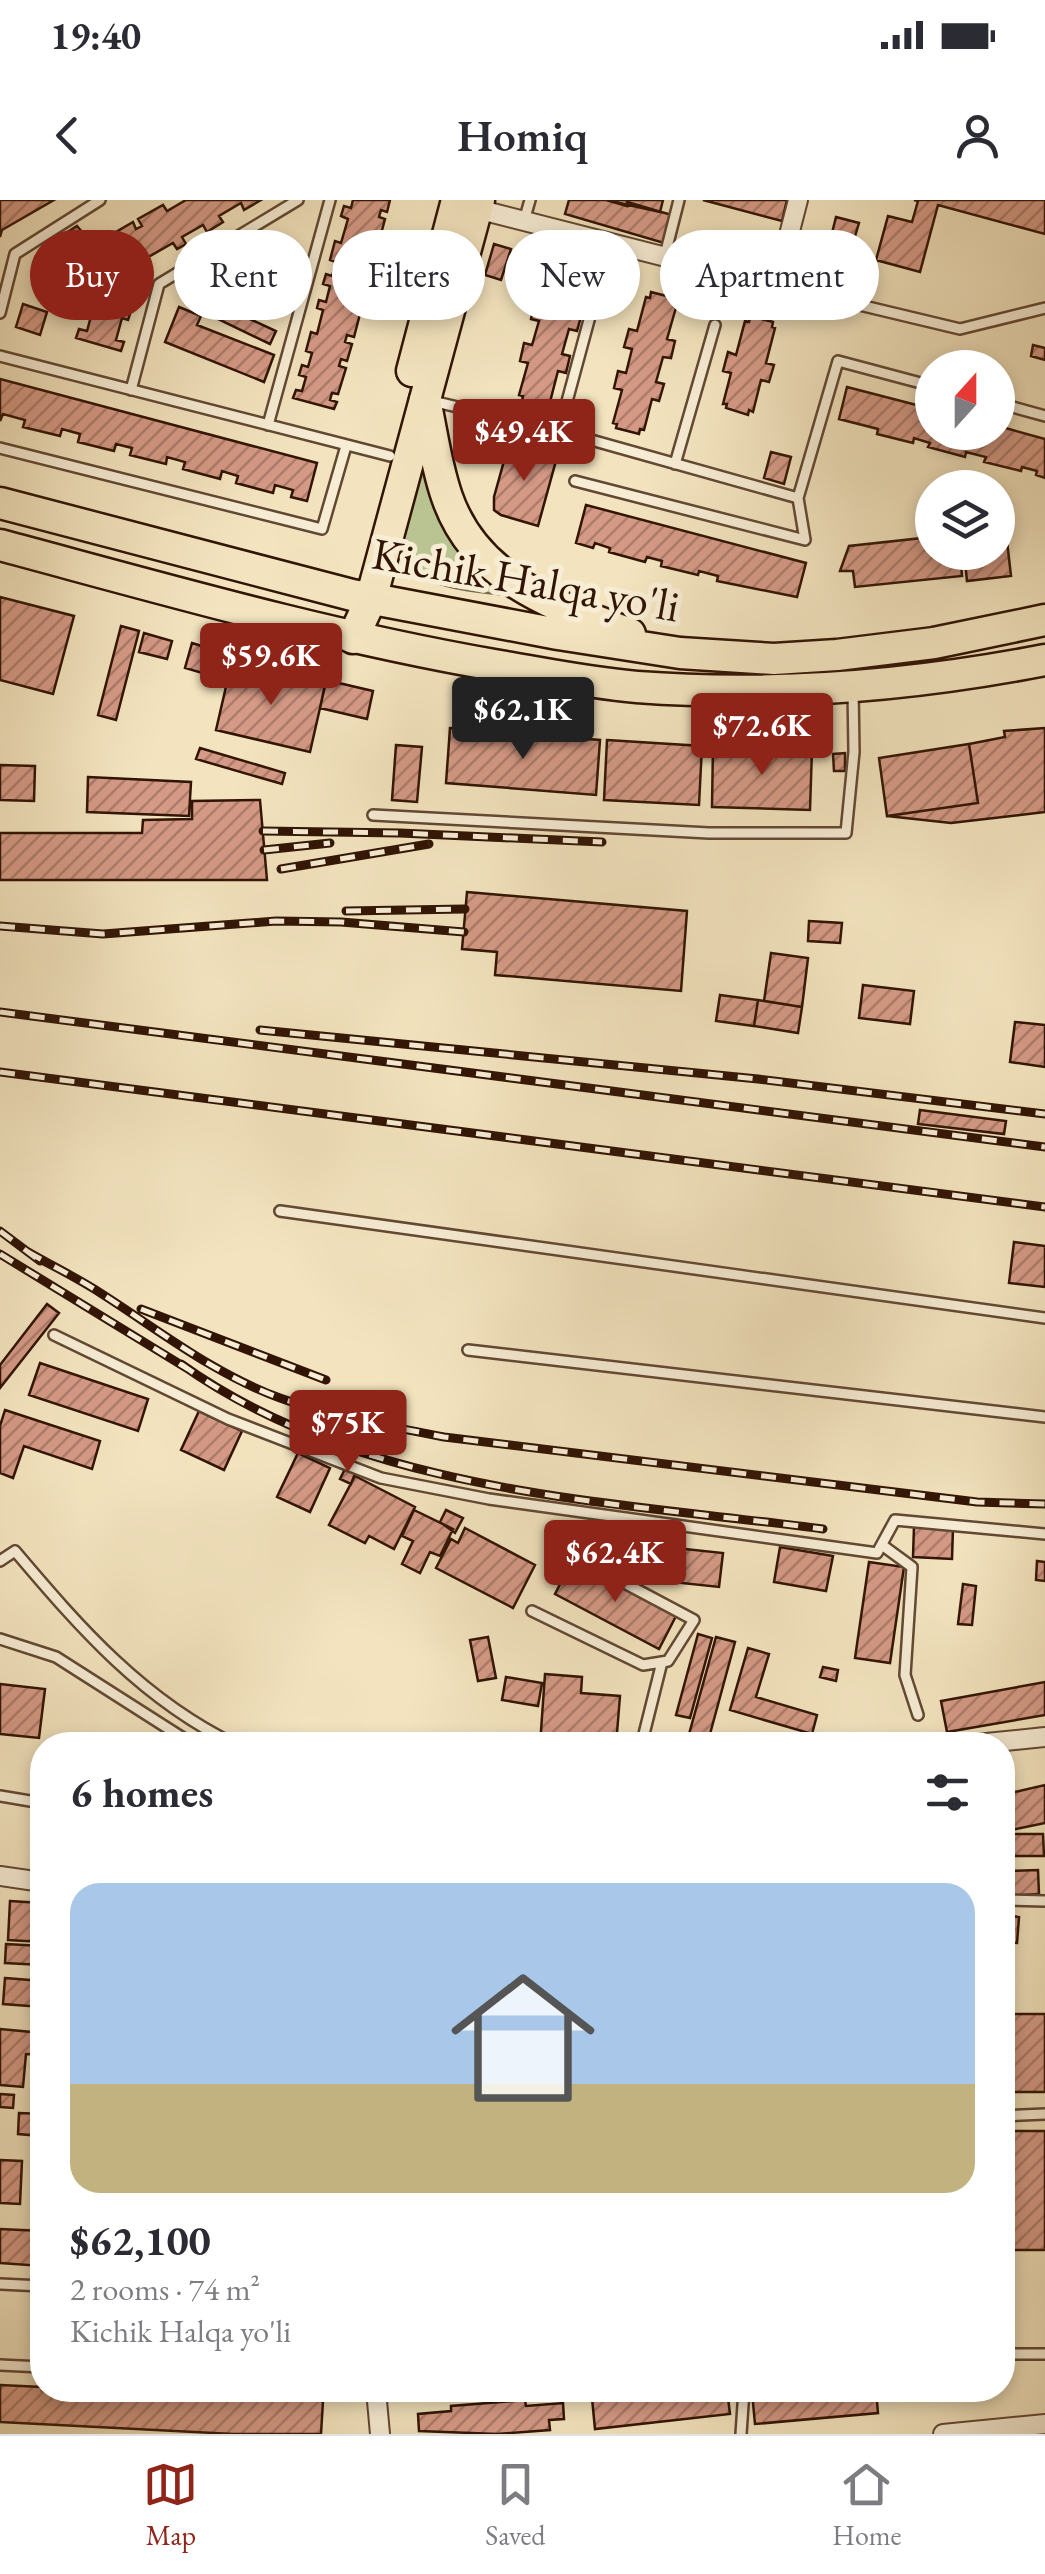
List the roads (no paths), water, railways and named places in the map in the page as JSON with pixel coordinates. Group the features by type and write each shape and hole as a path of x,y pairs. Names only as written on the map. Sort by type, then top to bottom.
{"main road":[{"path":"340,635 425,400 467,203"},
{"path":"353,595 390,456 467,203"},
{"path":"425,400 448,502 465,535 487,562 513,584 547,601 680,653"},
{"name":"Kichik Halqa yo'li","path":"0,503 353,595 611,644 680,653 774,659 837,655 934,643 1045,620"},
{"name":"Kichik Halqa yo'li","path":"0,545 340,635 632,687 732,691 853,686 1045,660"},
{"path":"408,650 416,608"}],"street":[{"path":"790,230 798,200"},
{"path":"467,203 524,222 660,256"},
{"path":"1015,1739 1045,1736"},
{"path":"0,1876 30,1880"},
{"path":"377,2402 380,2434"},
{"path":"943,2434 1045,2424"}],"lane":[{"path":"0,313 14,254 100,200"},
{"path":"131,390 159,284 298,200"},
{"path":"268,425 330,200"},
{"path":"524,222 530,200"},
{"path":"671,230 679,200"},
{"path":"879,310 960,329 1045,308"},
{"path":"559,431 589,320"},
{"path":"675,464 715,324"},
{"path":"0,356 390,456"},
{"path":"575,482 805,540 798,498 838,360 915,381"},
{"path":"425,400 559,431 798,498"},
{"path":"1015,408 1045,416"},
{"path":"0,448 322,529 346,446"},
{"path":"373,815 709,833 846,832 854,752 853,686"},
{"path":"280,1211 1045,1318"},
{"path":"54,1335 228,1419 381,1478 489,1499 877,1552 896,1520 1045,1534"},
{"path":"468,1350 1045,1417"},
{"path":"532,1611 643,1664 668,1661 694,1620 553,1545"},
{"path":"882,1545 912,1567 905,1676 918,1715"},
{"path":"1,1559 16,1551 58,1602 128,1673 210,1732"},
{"path":"0,1639 56,1658 173,1732"},
{"path":"644,1732 662,1662"},
{"path":"0,1796 30,1800"},
{"path":"1015,1900 1045,1901"},
{"path":"1015,2115 1045,2114"},
{"path":"0,2284 30,2285"},
{"path":"1015,2354 1045,2354"},
{"path":"0,2365 30,2366"},
{"path":"741,2434 743,2402"}],"railway":[{"path":"263,831 602,842"},
{"path":"264,850 330,843"},
{"path":"281,869 429,844"},
{"path":"346,911 465,909"},
{"path":"0,926 103,934 276,921 464,932"},
{"path":"0,1012 1045,1147"},
{"path":"260,1030 758,1079 1045,1114"},
{"path":"0,1072 1045,1207"},
{"path":"0,1231 40,1261"},
{"path":"28,1252 93,1288 232,1377 280,1398 341,1416 444,1437 977,1502 1045,1504"},
{"path":"0,1254 188,1369"},
{"path":"141,1309 326,1380"},
{"path":"181,1364 252,1407 328,1441 408,1466 574,1499 823,1529"}]}
